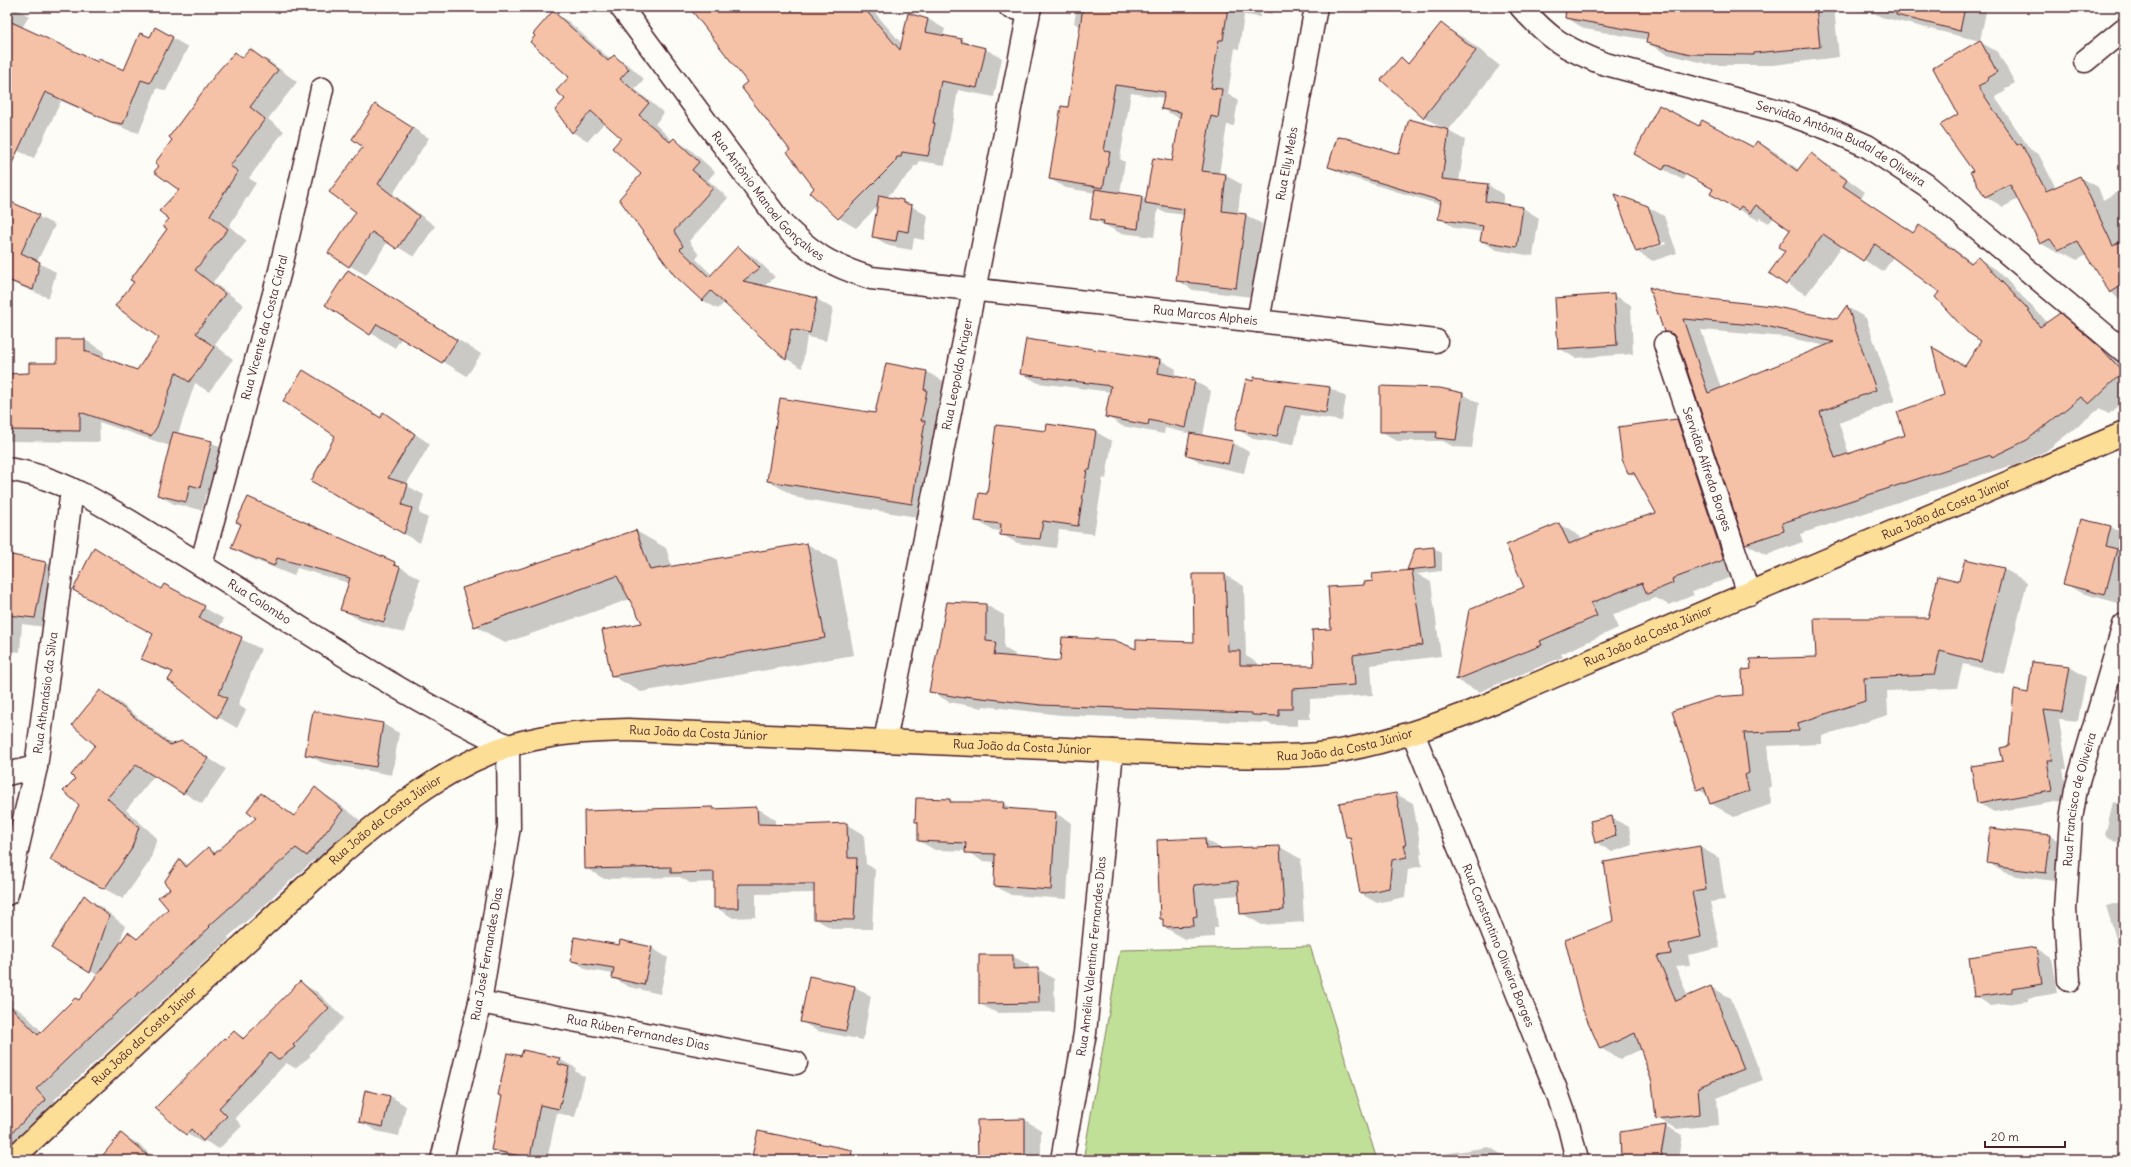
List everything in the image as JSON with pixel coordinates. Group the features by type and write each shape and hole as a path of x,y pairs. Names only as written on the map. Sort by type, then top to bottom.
{"main road":[{"name":"Rua João da Costa Júnior","path":"11,1160 344,851 381,820 414,795 455,769 508,746 538,738 576,732 628,730 1277,757 1326,753 1372,744 1413,733 1468,713 2124,433"}],"street":[{"name":"Rua Antônio Manoel Gonçalves","path":"621,7 781,224 801,243 820,258 840,268 871,278 974,290"},
{"name":"Rua Elly Mebs","path":"1258,321 1316,7"},
{"name":"Servidão Antônia Budal de Oliveira","path":"1521,7 1543,31 1561,45 1587,57 1602,63 1779,111 1829,129 1867,146 1926,185 2124,351"},
{"name":"Rua Leopoldo Krüger","path":"885,741 974,290 1023,8"},
{"path":"2085,61 2124,29"},
{"name":"Rua Vicente da Costa Cidral","path":"201,565 280,271 322,89"},
{"name":"Rua Marcos Alpheis","path":"974,290 1436,341"},
{"name":"Servidão Alfredo Borges","path":"1665,344 1749,594"},
{"name":"Rua Colombo","path":"7,469 40,477 101,504 441,714 508,746"},
{"name":"Rua Athanásio da Silva","path":"7,894 36,767 72,490"},
{"name":"Rua Francisco de Oliveira","path":"2069,980 2065,910 2071,818 2076,789 2124,625"},
{"name":"Rua Constantino Oliveira Borges","path":"1413,733 1555,1086 1569,1127 1577,1160"},
{"name":"Rua José Fernandes Dias","path":"442,1160 480,1002 509,827 508,746"},
{"name":"Rua Amélia Valentina Fernandes Dias","path":"1062,1160 1086,1026 1112,751"},
{"path":"7,774 36,767"},
{"name":"Rua Rúben Fernandes Dias","path":"480,1002 796,1063"}],"green space":[{"path":"1310,946 1377,1160 1083,1160 1120,950"}],"building":[{"path":"689,7 863,7 900,50 908,13 928,19 925,32 962,39 961,42 986,48 977,88 941,81 933,123 935,123 928,156 902,152 901,157 897,157 895,162 838,219 810,193 814,188 787,152 790,150 741,87 747,82"},
{"path":"1083,7 1228,7 1223,40 1219,40 1211,88 1222,89 1218,118 1211,116 1202,171 1226,174 1222,211 1246,214 1236,288 1176,281 1184,209 1145,203 1153,158 1172,161 1181,112 1161,109 1165,92 1115,85 1104,151 1110,152 1103,188 1049,179 1061,106 1068,107"},
{"path":"1566,7 1816,7 1820,47 1754,53 1754,55 1690,54 1646,43 1648,33 1565,18"},
{"path":"1897,7 1965,7 1960,31 1896,15"},
{"path":"553,11 608,61 614,55 629,69 620,79 649,103 639,115 670,142 674,138 699,162 692,170 713,188 674,231 683,246 680,249 709,277 738,246 760,268 743,281 817,298 810,333 791,329 786,360 711,291 702,301 674,275 619,199 641,174 612,148 621,138 591,111 572,133 555,110 565,99 556,91 569,77 530,42 535,36 533,34"},
{"path":"7,20 98,62 99,59 124,70 140,33 150,37 155,27 173,37 150,83 141,80 123,124 111,122 45,92 7,174"},
{"path":"1441,23 1476,51 1423,118 1381,80 1401,57 1408,64"},
{"path":"1980,40 1997,72 1987,78 1988,81 1978,86 2017,145 2021,143 2046,191 2080,176 2113,246 2124,239 2124,284 2110,293 2077,241 2058,250 2050,239 2040,244 2010,184 1985,197 1970,172 1973,171 1940,125 1958,114 1933,68"},
{"path":"250,49 278,70 250,107 265,119 230,166 238,171 210,215 228,229 195,270 225,294 196,333 214,347 189,382 176,372 157,427 151,436 80,412 80,431 7,430 7,374 29,373 29,363 57,363 57,339 85,339 85,351 137,370 159,338 115,306 134,282 130,280 167,229 163,226 169,219 159,211 179,190 154,172 159,166 155,163 172,140 169,137 218,71 235,52 242,58"},
{"path":"375,104 413,128 378,184 419,216 397,249 372,232 349,267 328,253 356,212 329,192 363,147 352,139"},
{"path":"1659,105 1699,126 1702,120 1753,147 1757,141 1797,171 1811,153 1831,170 1847,180 1843,186 1913,233 1919,225 1971,263 1978,257 2026,307 2040,327 2060,313 2102,349 2123,372 2089,404 2081,397 2027,440 1992,457 1991,455 1782,523 1784,531 1745,544 1677,340 1673,334 1664,332 1649,287 1674,295 1771,306 1837,319 1847,305 1876,390 1820,412 1835,458 1905,435 1897,412 1944,395 1932,347 1965,366 1981,341 1967,332 1935,297 1939,292 1875,244 1863,261 1823,234 1786,285 1769,273 1785,251 1778,247 1790,230 1756,205 1750,213 1741,206 1738,210 1710,194 1713,189 1666,164 1663,170 1634,154","holes":["1683,319 1766,326 1834,342 1708,393"]},
{"path":"1409,119 1449,130 1442,179 1488,184 1485,201 1523,207 1517,247 1480,241 1483,226 1438,219 1441,201 1328,167 1337,137 1346,138 1399,154"},
{"path":"1095,189 1142,196 1138,229 1103,224 1104,221 1090,219"},
{"path":"1615,194 1648,206 1661,244 1636,252"},
{"path":"879,195 903,200 903,203 912,205 908,232 898,230 896,241 872,237"},
{"path":"7,200 39,215 21,253 40,262 33,290 8,280 7,282"},
{"path":"348,270 457,340 442,363 377,324 370,335 325,305"},
{"path":"1614,294 1617,345 1558,349 1555,298"},
{"path":"1026,339 1160,359 1158,373 1195,380 1186,428 1149,420 1148,425 1105,417 1111,386 1020,374"},
{"path":"886,363 927,371 924,390 927,390 921,421 925,421 912,504 767,481 780,398 875,413"},
{"path":"303,370 381,418 383,412 415,434 388,478 408,484 402,505 412,508 404,534 311,481 335,436 283,401"},
{"path":"1254,377 1330,387 1326,413 1285,406 1277,436 1235,430 1246,379 1253,381"},
{"path":"1380,386 1440,388 1463,393 1456,440 1436,438 1437,432 1380,432"},
{"path":"1677,419 1724,560 1672,579 1673,583 1647,594 1642,583 1591,603 1597,616 1540,641 1542,645 1456,680 1469,610 1524,587 1506,545 1559,523 1569,544 1612,526 1656,513 1634,473 1628,473 1622,459 1618,427"},
{"path":"1047,424 1096,431 1090,470 1087,470 1078,526 1043,521 1040,539 1000,535 1001,524 975,521 979,493 987,494 996,425 1046,431"},
{"path":"173,432 212,441 200,488 190,485 186,502 157,495"},
{"path":"1190,433 1233,441 1228,464 1186,455"},
{"path":"248,497 395,562 394,565 400,567 384,622 340,610 350,578 277,558 274,566 231,548 241,524 236,522"},
{"path":"2081,519 2111,526 2106,546 2117,549 2105,595 2063,584"},
{"path":"636,530 650,570 807,543 825,638 611,676 602,630 642,623 617,576 474,627 462,588"},
{"path":"94,547 161,589 164,584 205,606 199,618 242,637 219,694 227,698 217,718 168,680 173,672 141,659 153,634 73,590"},
{"path":"1434,547 1435,567 1407,570 1415,549"},
{"path":"7,554 46,562 35,618 7,615"},
{"path":"1965,559 2004,568 1981,662 1940,651 1934,675 1864,678 1865,701 1798,723 1799,731 1744,733 1749,773 1745,775 1749,791 1710,804 1704,787 1697,790 1672,711 1716,697 1743,695 1742,670 1751,669 1750,659 1816,657 1814,618 1928,618 1938,576 1959,581"},
{"path":"1412,570 1423,645 1353,655 1355,685 1292,689 1292,709 1279,709 1279,716 1252,715 1252,713 1041,705 965,696 964,698 929,692 947,602 986,604 986,641 996,642 994,655 1060,661 1062,637 1114,640 1136,649 1136,640 1194,642 1193,574 1225,574 1228,651 1240,651 1240,665 1314,666 1312,630 1331,629 1328,587 1364,585 1364,582 1373,581 1372,574"},
{"path":"2032,662 2070,666 2062,712 2043,710 2052,760 2047,760 2052,791 1977,803 1971,766 2003,761 2000,748 2009,746 2014,690 2028,693"},
{"path":"100,690 170,745 182,741 208,758 183,794 136,765 107,798 139,827 131,850 104,889 50,860 79,805 63,791 75,779 71,775 95,745 72,725"},
{"path":"313,711 383,723 376,767 305,755"},
{"path":"315,787 343,810 307,856 296,848 209,926 210,927 169,966 97,1030 36,1089 46,1100 7,1137 7,1003 38,1035 75,998 79,1000 128,932 137,939 168,909 158,897 170,889 164,882 180,859 186,867 208,847 214,854 256,818 247,811 261,793 294,816"},
{"path":"1396,793 1407,857 1392,860 1389,888 1360,894 1350,837 1346,837 1339,803"},
{"path":"916,798 950,799 950,802 1004,802 1003,808 1056,812 1051,890 994,886 995,854 965,853 966,843 918,841 918,822 915,822"},
{"path":"713,807 713,809 757,807 758,824 801,825 847,823 848,858 857,858 854,920 814,919 814,884 738,884 738,908 714,908 714,872 671,873 671,867 585,869 584,811"},
{"path":"1612,816 1616,836 1595,843 1590,821"},
{"path":"1990,828 2051,835 2046,873 1999,867 1999,865 1986,863"},
{"path":"1205,838 1206,849 1280,846 1284,910 1240,914 1238,881 1194,885 1197,916 1193,917 1194,926 1163,927 1163,919 1160,919 1157,840"},
{"path":"1700,846 1706,890 1692,892 1701,937 1669,944 1671,954 1657,956 1676,1001 1711,986 1744,1069 1698,1087 1700,1114 1656,1119 1652,1082 1635,1033 1600,1049 1582,1008 1565,940 1613,921 1604,862"},
{"path":"84,895 109,916 90,973 51,948"},
{"path":"574,937 619,945 620,940 652,947 644,985 612,978 614,968 571,961"},
{"path":"2036,947 2042,984 2012,989 2012,992 1974,997 1969,957"},
{"path":"979,955 1013,955 1013,969 1038,968 1039,1003 979,1004"},
{"path":"809,976 855,986 846,1031 800,1022"},
{"path":"300,981 329,1008 293,1045 295,1047 278,1060 270,1053 219,1108 227,1116 203,1141 191,1129 186,1135 155,1108 224,1038 226,1039 234,1031 243,1039"},
{"path":"523,1050 560,1058 558,1064 569,1067 559,1109 540,1105 530,1158 491,1150 502,1096 498,1095 507,1053 521,1056"},
{"path":"365,1090 390,1096 383,1127 359,1122"},
{"path":"1025,1119 1025,1160 978,1160 977,1120"},
{"path":"1666,1125 1660,1160 1621,1160 1620,1132"},
{"path":"758,1131 852,1150 851,1160 751,1160"},
{"path":"121,1133 153,1160 99,1160"}]}
